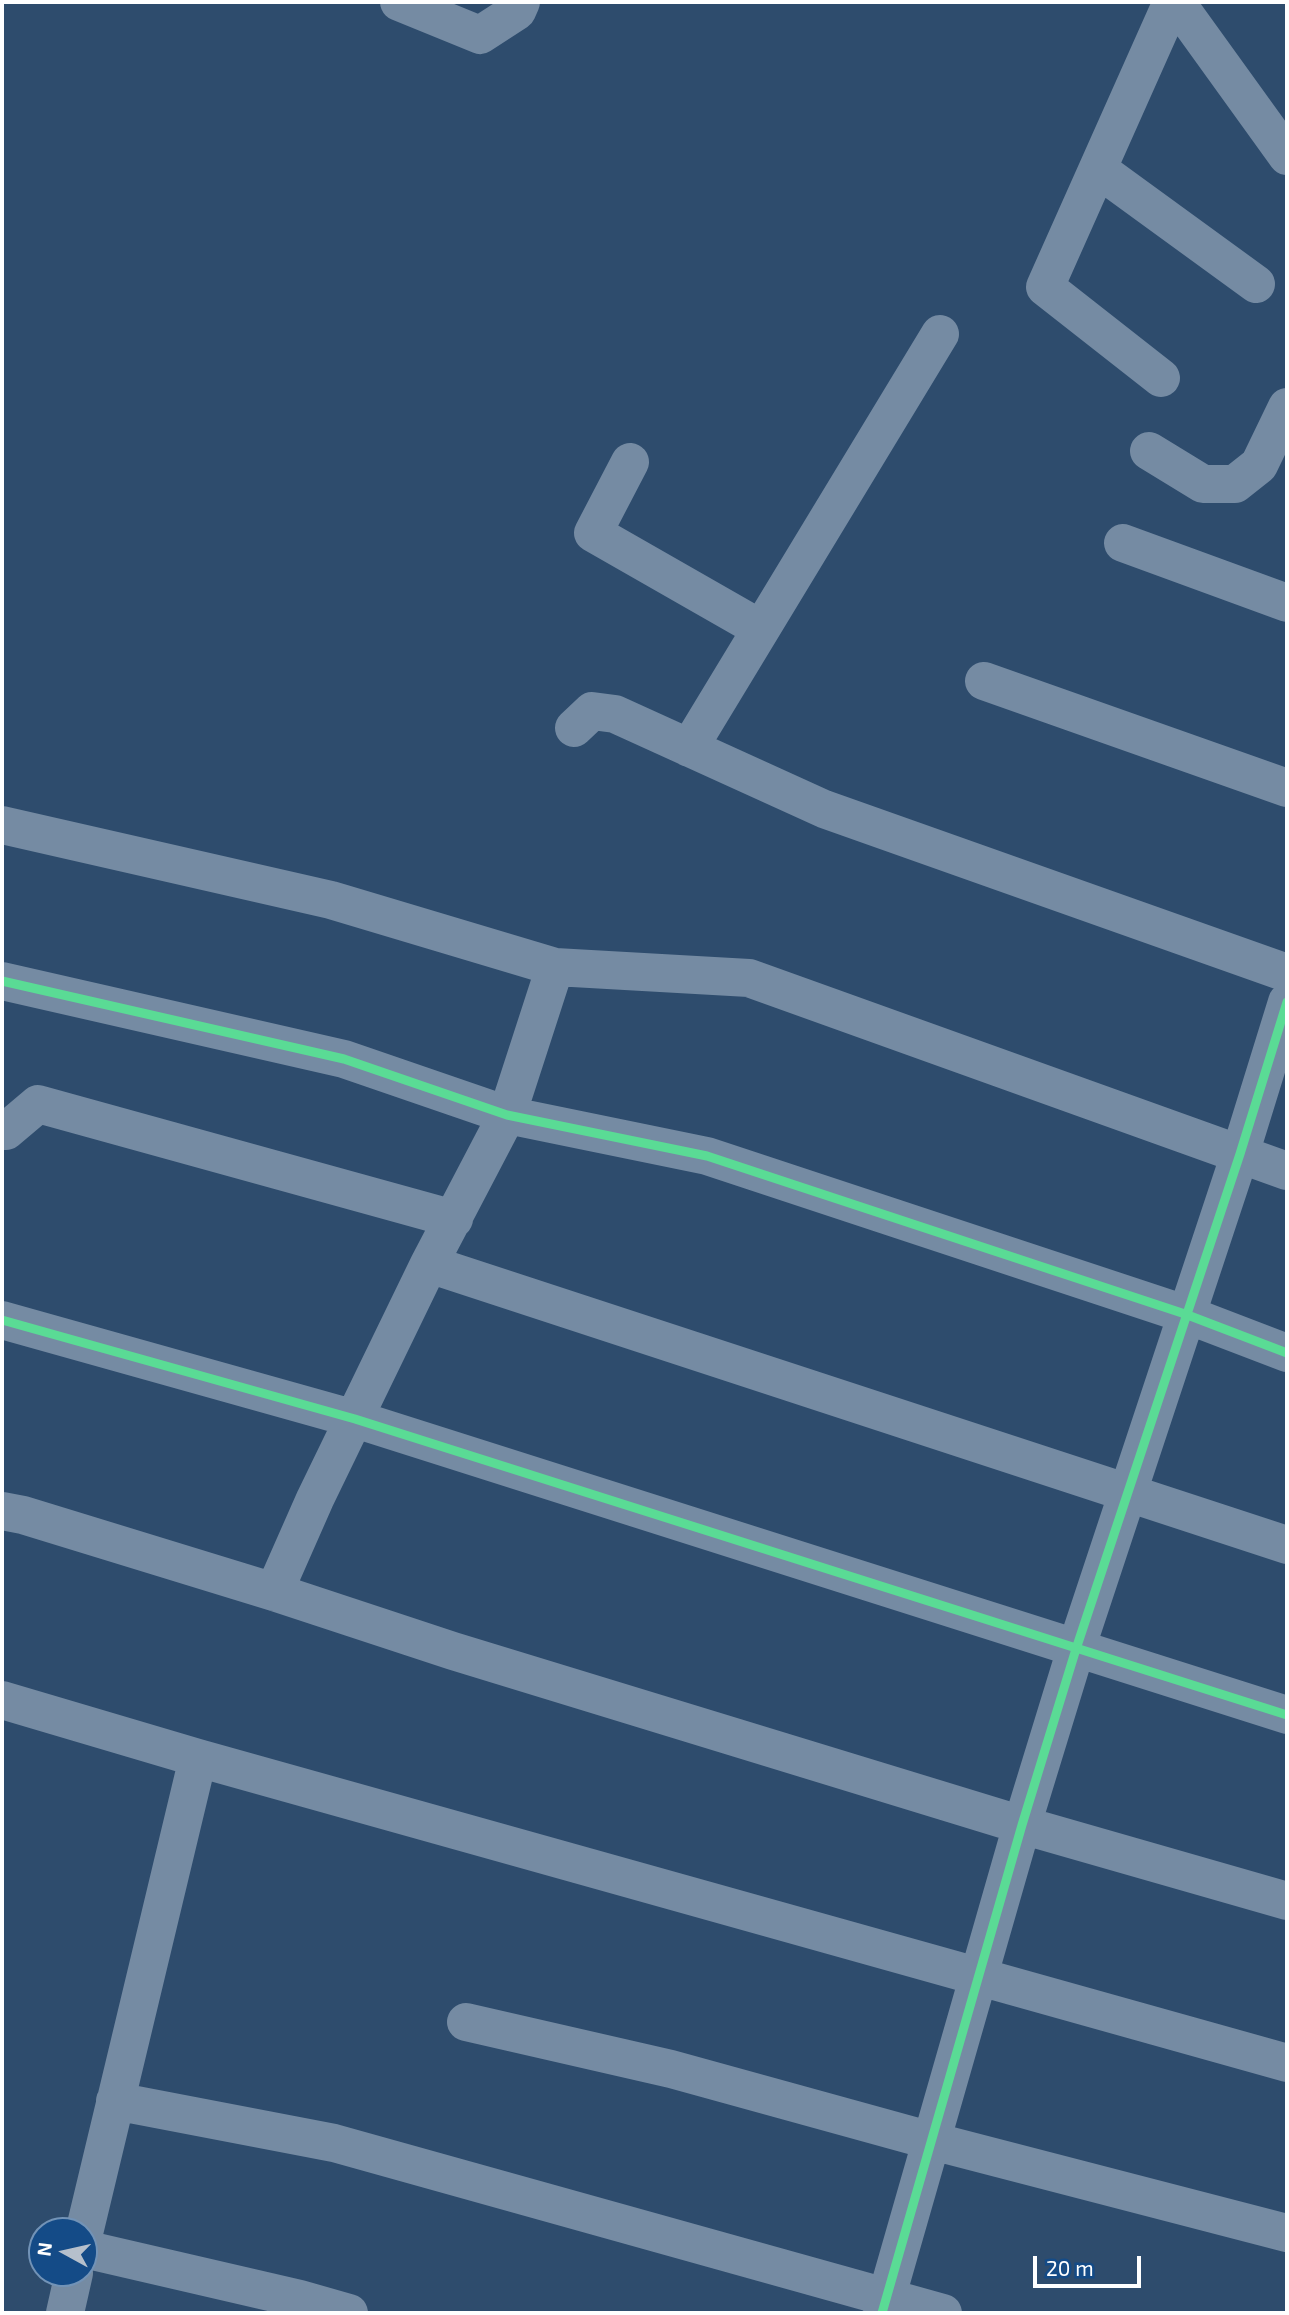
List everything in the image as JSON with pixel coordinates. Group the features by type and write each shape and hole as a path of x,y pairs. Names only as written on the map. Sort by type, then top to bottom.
{"street":[{"path":"400,2 480,35 517,10 521,2"},
{"path":"1161,378 1045,287 1174,2 1287,156"},
{"path":"1098,169 1256,284"},
{"path":"689,748 940,334"},
{"path":"1149,450 1203,484 1235,484 1259,465 1287,407"},
{"path":"630,462 593,533 761,629"},
{"path":"1123,543 1287,603"},
{"path":"984,681 1287,788"},
{"path":"574,728 592,711 615,713 824,809 1287,973"},
{"path":"2,825 331,901 555,967 749,978 1287,1171"},
{"path":"274,1592 315,1499 429,1264 507,1115 555,967"},
{"path":"2,981 344,1059 507,1115 707,1156 1185,1314 1287,1353"},
{"path":"885,2305 1022,1825 1076,1649 1240,1154 1287,1002"},
{"path":"3,1127 38,1104 454,1219"},
{"path":"429,1264 1287,1545"},
{"path":"2,1320 355,1419 1287,1715"},
{"path":"2,1511 23,1515 274,1592 453,1651 1022,1825 1287,1901"},
{"path":"2,1700 198,1758 1287,2063"},
{"path":"88,2217 198,1758"},
{"path":"466,2022 671,2069 932,2141 1287,2233"},
{"path":"115,2101 334,2143 885,2305 943,2313"},
{"path":"98,2252 349,2313"},
{"path":"65,2313 71,2287"}],"cycle path":[{"path":"2,981 344,1059 507,1115 707,1156 1185,1314 1287,1353"},
{"path":"882,2313 1022,1825 1076,1649 1240,1154 1287,1002"},
{"path":"2,1320 355,1419 1287,1715"}]}
